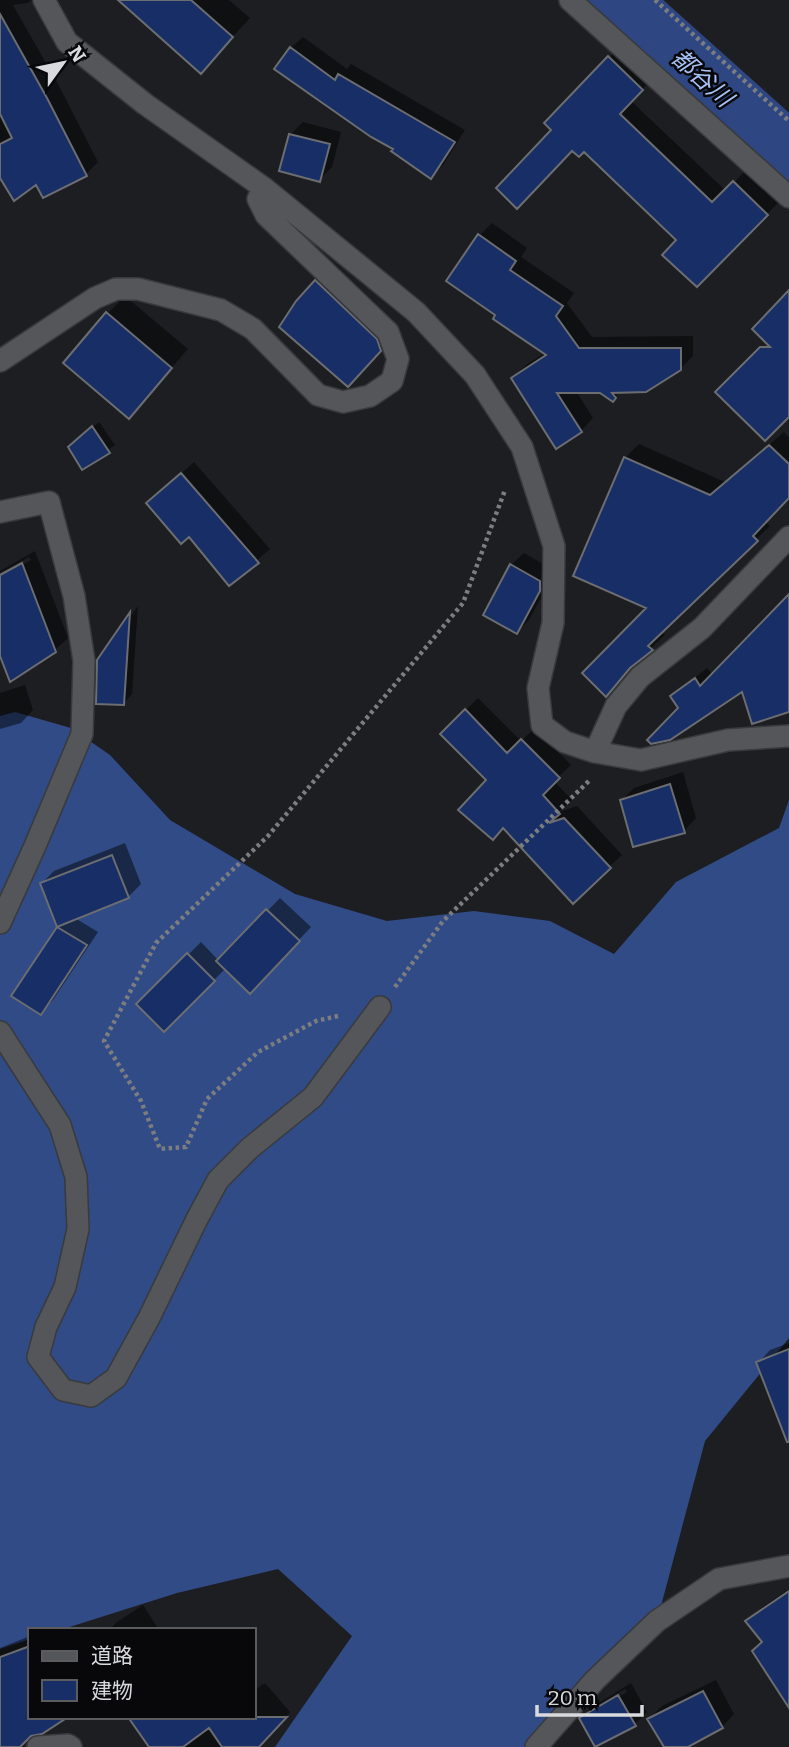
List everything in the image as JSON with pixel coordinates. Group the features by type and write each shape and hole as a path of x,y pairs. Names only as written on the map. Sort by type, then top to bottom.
{"street":[{"path":"44,0 67,42 145,104 264,188 416,312 475,375 522,447 554,546 553,623 538,688 542,724 565,742 595,752 641,760 728,740 789,736"},
{"path":"570,0 789,197"},
{"path":"0,361 95,298 116,289 138,289 222,310 253,329 318,395 343,402 370,396 392,381 398,359 388,332 266,215 258,199 264,188"},
{"path":"0,512 49,502 74,596 84,661 82,734 0,923"},
{"path":"595,752 617,706 640,677 702,628 789,537"},
{"path":"0,1032 60,1125 76,1177 78,1229 65,1287 46,1326 38,1357 63,1391 91,1396 117,1378 218,1180 250,1148 313,1097 380,1007"},
{"path":"536,1747 595,1680 657,1621 719,1579 789,1566"},
{"path":"38,1747 71,1747"}],"path":[{"path":"655,0 789,121"},
{"path":"522,447 463,603 268,836 156,943 104,1041 141,1101 160,1149 186,1147 207,1099 258,1052 316,1021 380,1007 443,921 591,780 595,752"}],"shaded area":[{"path":"15,712 71,728 110,755 170,820 295,894 387,921 474,911 550,921 614,954 676,882 779,828 789,800 789,1338 705,1441 657,1621 536,1747 275,1747 352,1636 278,1569 177,1593 66,1628 28,1628 28,1640 0,1649 0,716"}],"building":[{"path":"118,0 191,0 233,37 201,74"},
{"path":"0,14 87,176 43,198 36,185 14,201 0,178 0,144 12,138 0,114"},
{"path":"290,47 335,80 338,74 455,142 431,179 391,151 393,149 371,137 274,69"},
{"path":"608,56 643,90 620,114 712,202 733,181 768,215 697,287 662,255 676,240 584,152 579,157 572,151 517,209 496,188 551,130 544,123"},
{"path":"289,134 330,144 320,182 279,171"},
{"path":"478,234 516,261 510,270 563,306 556,316 579,348 681,348 681,370 646,392 612,393 616,398 613,402 600,393 557,393 582,432 556,449 511,378 546,355 493,319 495,315 446,281"},
{"path":"315,280 377,339 381,351 348,387 279,327 296,301"},
{"path":"789,290 789,417 765,441 715,392 760,347 770,347 752,329"},
{"path":"106,312 172,368 129,419 63,363"},
{"path":"92,426 110,453 82,470 68,447"},
{"path":"769,445 789,464 789,498 753,536 758,541 648,646 653,650 630,668 606,697 582,673 646,608 573,576 624,457 710,495"},
{"path":"181,473 259,563 229,586 189,537 181,544 146,503"},
{"path":"22,563 56,652 10,682 0,656 0,575"},
{"path":"510,564 540,581 540,591 517,634 483,615"},
{"path":"789,594 789,712 752,724 742,692 670,740 651,744 647,740 678,708 670,696 695,678 700,686"},
{"path":"130,612 124,705 96,704 97,660"},
{"path":"465,709 507,753 521,739 560,778 543,795 560,814 549,823 564,818 611,868 573,904 503,828 493,840 458,810 486,780 440,734"},
{"path":"670,784 685,833 633,847 620,800"},
{"path":"112,855 129,898 57,927 40,883"},
{"path":"266,909 300,941 250,994 216,961"},
{"path":"57,927 87,945 41,1015 11,996"},
{"path":"187,953 215,981 164,1032 136,1004"},
{"path":"789,1349 789,1442 787,1442 756,1362"},
{"path":"789,1591 789,1708 752,1651 762,1642 745,1621"},
{"path":"28,1647 28,1719 65,1719 42,1734 31,1736 20,1747 0,1747 0,1657"},
{"path":"703,1691 723,1728 688,1747 664,1747 647,1719"},
{"path":"618,1695 636,1726 595,1747 579,1718"},
{"path":"287,1717 259,1747 222,1747 209,1728 183,1747 149,1747 129,1719"}],"waterway":[{"name":"都谷川","path":"616,0 789,155"}]}
